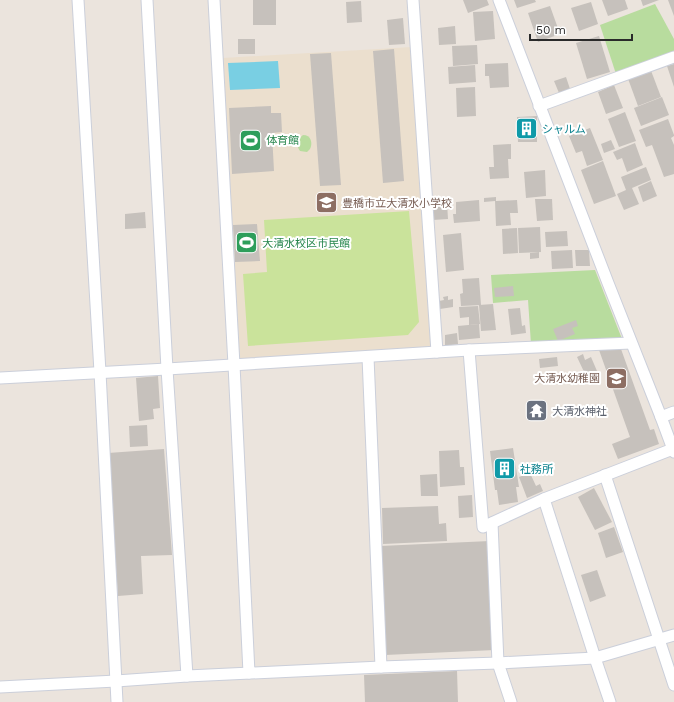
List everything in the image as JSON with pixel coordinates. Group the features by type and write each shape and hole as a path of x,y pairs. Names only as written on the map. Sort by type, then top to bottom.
{"street":[{"path":"78,0 100,372 117,702"},
{"path":"147,0 167,369 187,676"},
{"path":"214,0 249,673"},
{"path":"413,0 437,352"},
{"path":"469,350 483,527 544,499 605,475 673,451 499,0"},
{"path":"539,106 674,57"},
{"path":"0,378 469,350 631,343"},
{"path":"368,357 381,667"},
{"path":"661,417 674,412"},
{"path":"605,475 674,686"},
{"path":"544,499 594,658 610,702"},
{"path":"492,523 498,663 511,702"},
{"path":"0,686 249,673 594,658 674,635"}],"shaded area":[{"name":"豊橋市立大清水小学校","path":"412,47 433,347 240,360 223,58"}],"green space":[{"path":"655,4 674,39 674,52 616,74 600,25"},
{"path":"303,135 308,136 311,142 311,147 307,152 300,151 298,147 298,141"},
{"path":"409,211 419,322 408,335 248,346 243,274 267,272 264,220"},
{"path":"595,270 622,339 531,344 528,300 493,303 491,275"}],"water":[{"path":"278,61 280,88 230,90 228,63"}],"building":[{"path":"253,0 276,0 276,25 253,25"},
{"path":"463,0 487,0 489,5 468,13"},
{"path":"514,0 535,0 536,2 517,8"},
{"path":"602,0 625,0 628,9 608,16"},
{"path":"641,0 659,0 643,6"},
{"path":"668,0 674,0 674,16"},
{"path":"361,1 362,22 347,23 346,2"},
{"path":"591,2 598,24 579,31 571,8"},
{"path":"550,6 560,34 538,42 528,13"},
{"path":"493,11 495,39 475,41 473,12"},
{"path":"403,18 405,44 389,45 387,20"},
{"path":"455,26 456,44 439,45 438,28"},
{"path":"599,36 610,72 587,79 576,43"},
{"path":"238,39 255,39 255,54 238,54"},
{"path":"477,45 478,64 453,66 452,46"},
{"path":"394,49 404,181 383,183 373,51"},
{"path":"331,53 341,185 320,186 310,54"},
{"path":"508,63 509,87 490,88 489,76 485,76 485,64"},
{"path":"674,64 674,87 667,66"},
{"path":"475,65 476,82 449,84 448,67"},
{"path":"650,68 661,97 638,106 627,76"},
{"path":"566,77 570,89 559,93 554,81"},
{"path":"614,85 623,108 606,114 598,92"},
{"path":"475,87 476,116 457,117 456,88"},
{"path":"662,97 669,115 641,126 634,108"},
{"name":"体育館","path":"271,106 271,113 281,113 282,132 272,133 274,171 232,174 229,108"},
{"path":"625,112 636,141 619,147 608,119"},
{"name":"シャルム","path":"537,116 537,142 518,142 517,117"},
{"path":"668,119 674,135 671,138 674,145 674,174 664,177 652,145 646,147 639,130"},
{"path":"590,128 603,160 587,166 582,151 576,153 569,136"},
{"path":"611,140 615,149 604,153 601,144"},
{"path":"635,143 643,165 627,172 622,158 617,160 613,152"},
{"path":"511,144 511,159 508,159 509,178 490,179 489,167 494,167 493,145"},
{"path":"603,161 616,196 594,204 581,170"},
{"path":"646,167 651,180 632,188 639,204 624,210 617,194 626,190 621,177"},
{"path":"545,170 546,196 526,198 524,172"},
{"path":"651,181 657,196 643,202 638,187"},
{"path":"496,197 496,201 517,200 518,213 510,213 511,225 496,226 495,201 484,202 484,198"},
{"path":"535,199 552,199 553,220 537,221"},
{"path":"479,200 480,221 454,223 453,214 456,214 456,202"},
{"path":"447,202 448,219 433,220 431,204"},
{"path":"145,212 146,228 125,229 125,214"},
{"name":"大清水校区市民館","path":"257,224 260,261 235,262 233,225"},
{"path":"540,227 541,252 519,253 518,228"},
{"path":"517,228 518,253 503,254 502,229"},
{"path":"567,231 568,246 546,247 545,232"},
{"path":"461,233 464,270 446,272 443,235"},
{"path":"572,250 573,268 552,269 551,251"},
{"path":"575,250 589,250 590,266 576,266"},
{"path":"539,252 539,258 530,259 530,253"},
{"path":"479,278 481,305 461,306 460,294 463,293 462,279"},
{"path":"513,286 514,296 495,297 494,288"},
{"path":"448,296 448,300 453,299 453,307 440,309 439,301 444,300 443,297"},
{"path":"493,304 496,330 481,331 479,305"},
{"path":"478,306 480,324 469,325 469,317 460,318 459,307"},
{"path":"520,308 522,326 525,325 526,333 511,335 508,309"},
{"path":"576,320 578,326 572,328 575,334 558,341 553,329"},
{"path":"479,324 480,338 459,340 458,326"},
{"path":"457,333 458,344 445,346 445,335"},
{"path":"621,349 650,430 654,429 659,444 618,459 612,444 630,437 599,350"},
{"path":"583,354 585,360 591,357 597,371 586,376 577,357"},
{"path":"557,357 558,366 540,368 539,359"},
{"path":"158,376 160,408 153,409 154,419 139,421 136,378"},
{"path":"147,425 148,446 130,447 129,426"},
{"name":"社務所","path":"513,448 519,487 516,487 518,502 499,505 497,490 495,490 490,451"},
{"path":"164,449 172,555 141,556 143,594 118,596 108,453"},
{"path":"459,450 460,467 464,467 465,485 440,487 439,451"},
{"path":"530,473 536,486 540,484 543,491 527,498 519,477"},
{"path":"437,474 438,496 421,496 420,475"},
{"path":"594,488 612,522 595,530 578,497"},
{"path":"472,495 473,517 459,518 458,496"},
{"path":"438,506 439,524 446,523 447,541 383,544 382,508"},
{"path":"614,527 623,552 606,558 598,533"},
{"path":"490,541 495,650 385,655 380,546"},
{"path":"597,570 606,596 590,602 581,575"},
{"path":"457,671 458,702 365,702 364,675"}],"place":[{"name":"シャルム","path":"527,129"},
{"name":"体育館","path":"251,140"},
{"name":"豊橋市立大清水小学校","path":"327,203"},
{"name":"大清水校区市民館","path":"246,243"},
{"name":"大清水幼稚園","path":"616,378"},
{"name":"大清水神社","path":"537,411"},
{"name":"社務所","path":"504,469"}]}
